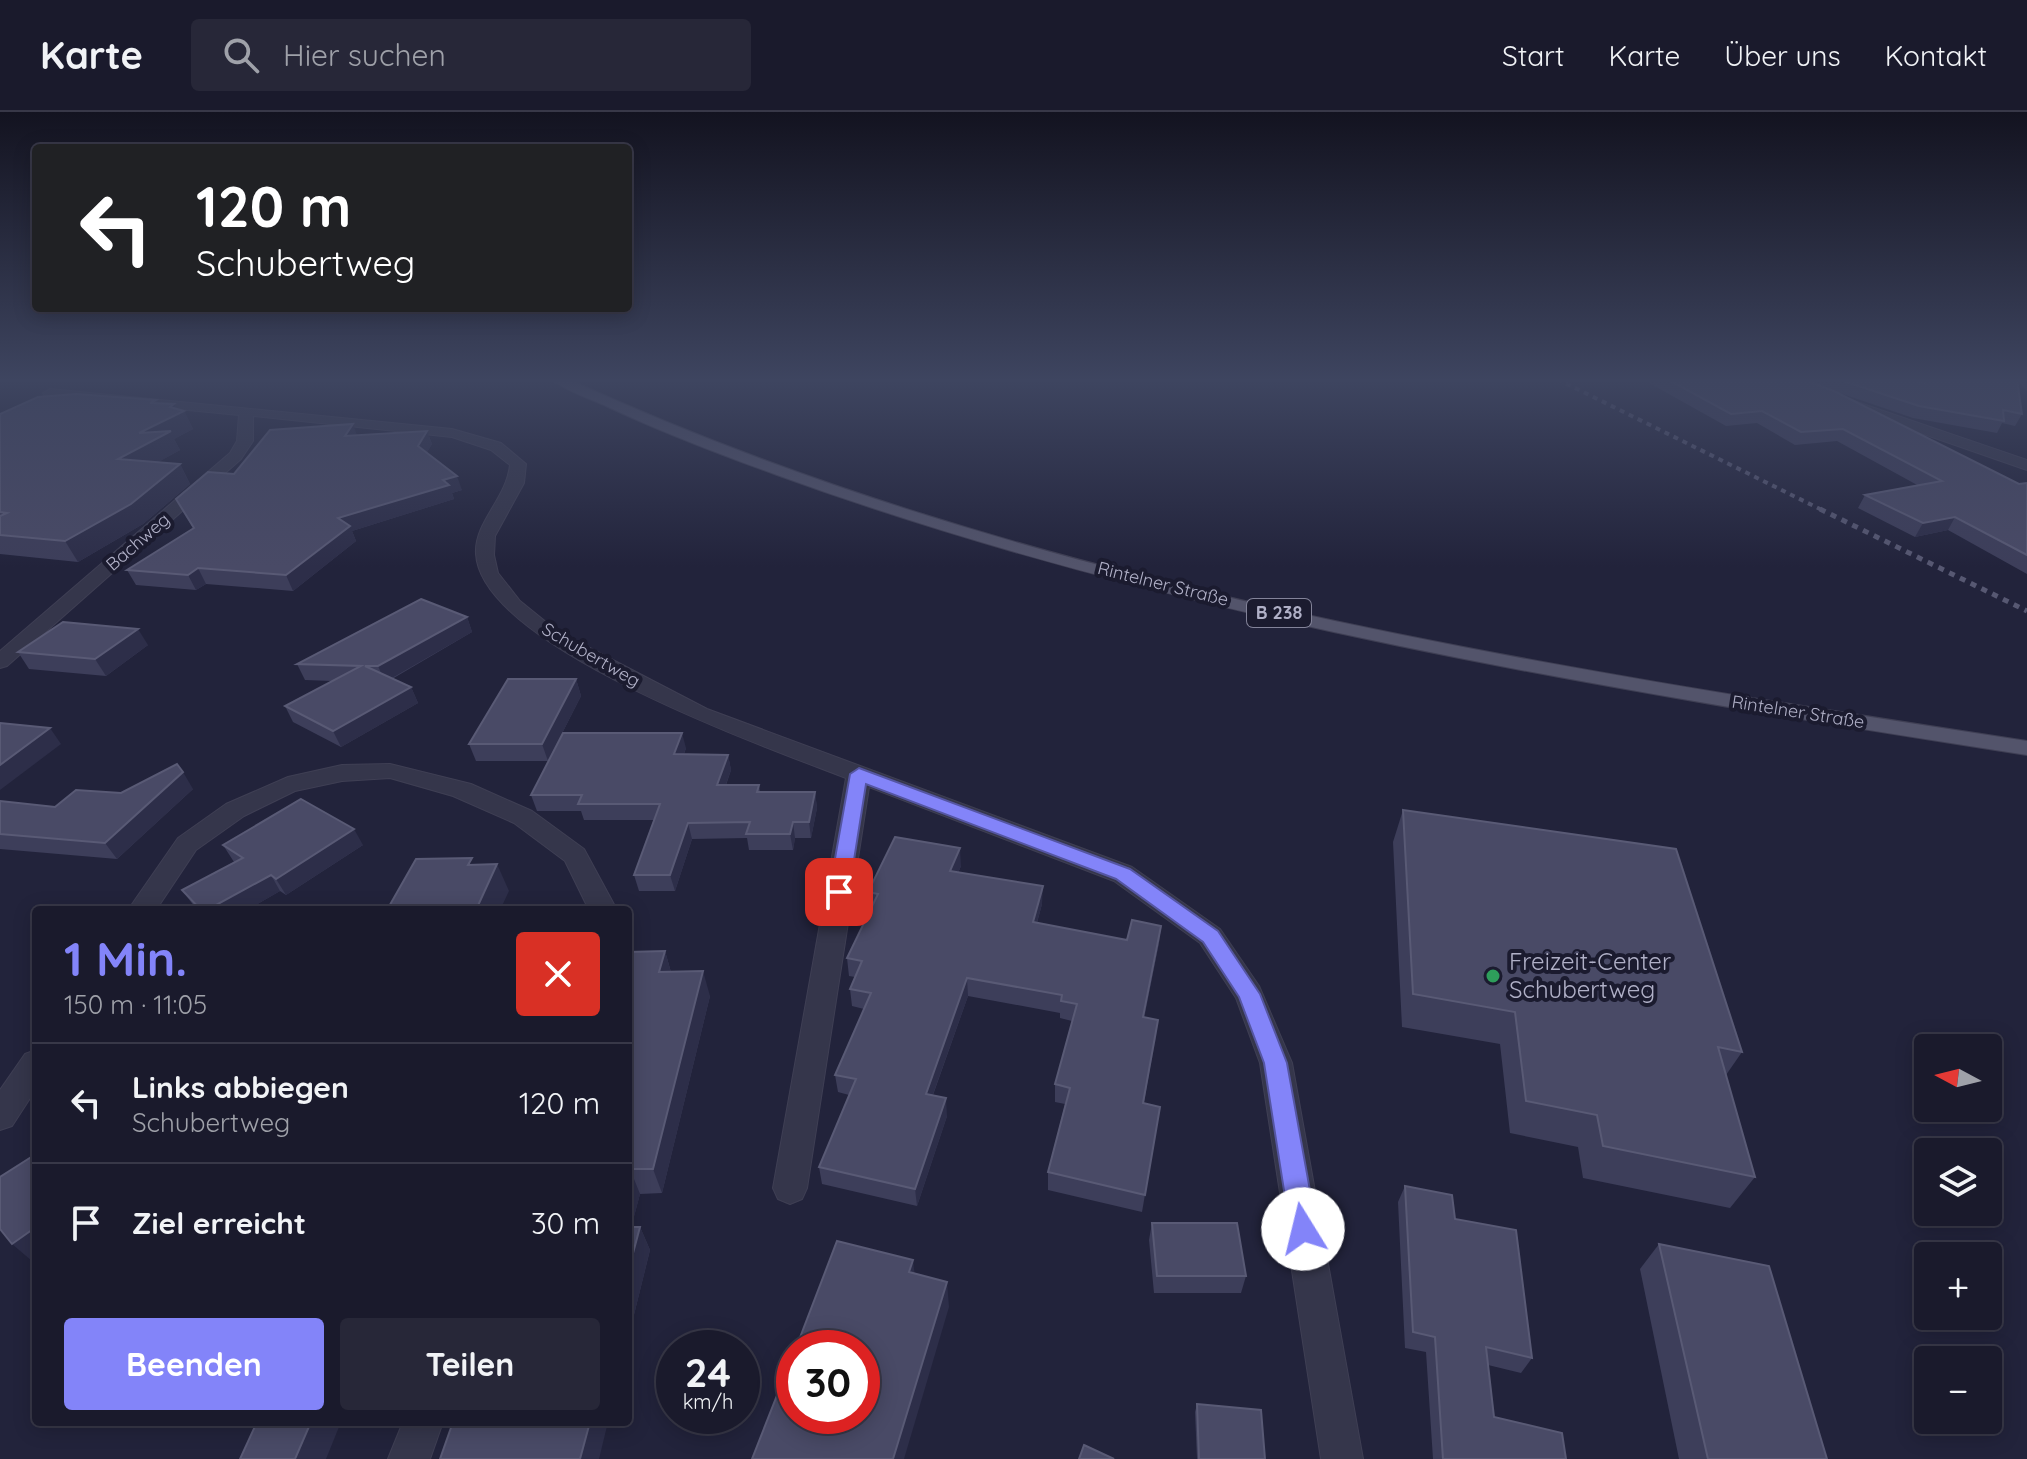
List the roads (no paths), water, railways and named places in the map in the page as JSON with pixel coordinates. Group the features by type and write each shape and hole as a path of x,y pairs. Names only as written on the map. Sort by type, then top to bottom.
{"main road":[{"name":"Rintelner Straße","path":"703,442 862,500 1133,578 1487,658 1770,708 2027,748"}],"street":[{"name":"Bachweg","path":"0,662 236,456 244,442"},
{"name":"Schubertweg","path":"490,442 505,450 518,464 516,483 486,536 485,555 489,574 513,605 550,635 699,714 1123,874 1210,936 1249,994 1276,1063 1342,1459"},
{"path":"1961,442 2027,465"},
{"path":"145,906 187,844 235,810 288,785 342,773 390,771 462,790 523,817 575,855 601,906"},
{"path":"790,1188 859,774"},
{"path":"0,1116 32,1069"},
{"path":"409,1459 421,1426"}],"railway":[{"path":"1684,442 1824,511"},
{"path":"1820,509 2027,611"}],"place":[{"name":"Freizeit-Center Schubertweg","path":"1493,976"}]}
